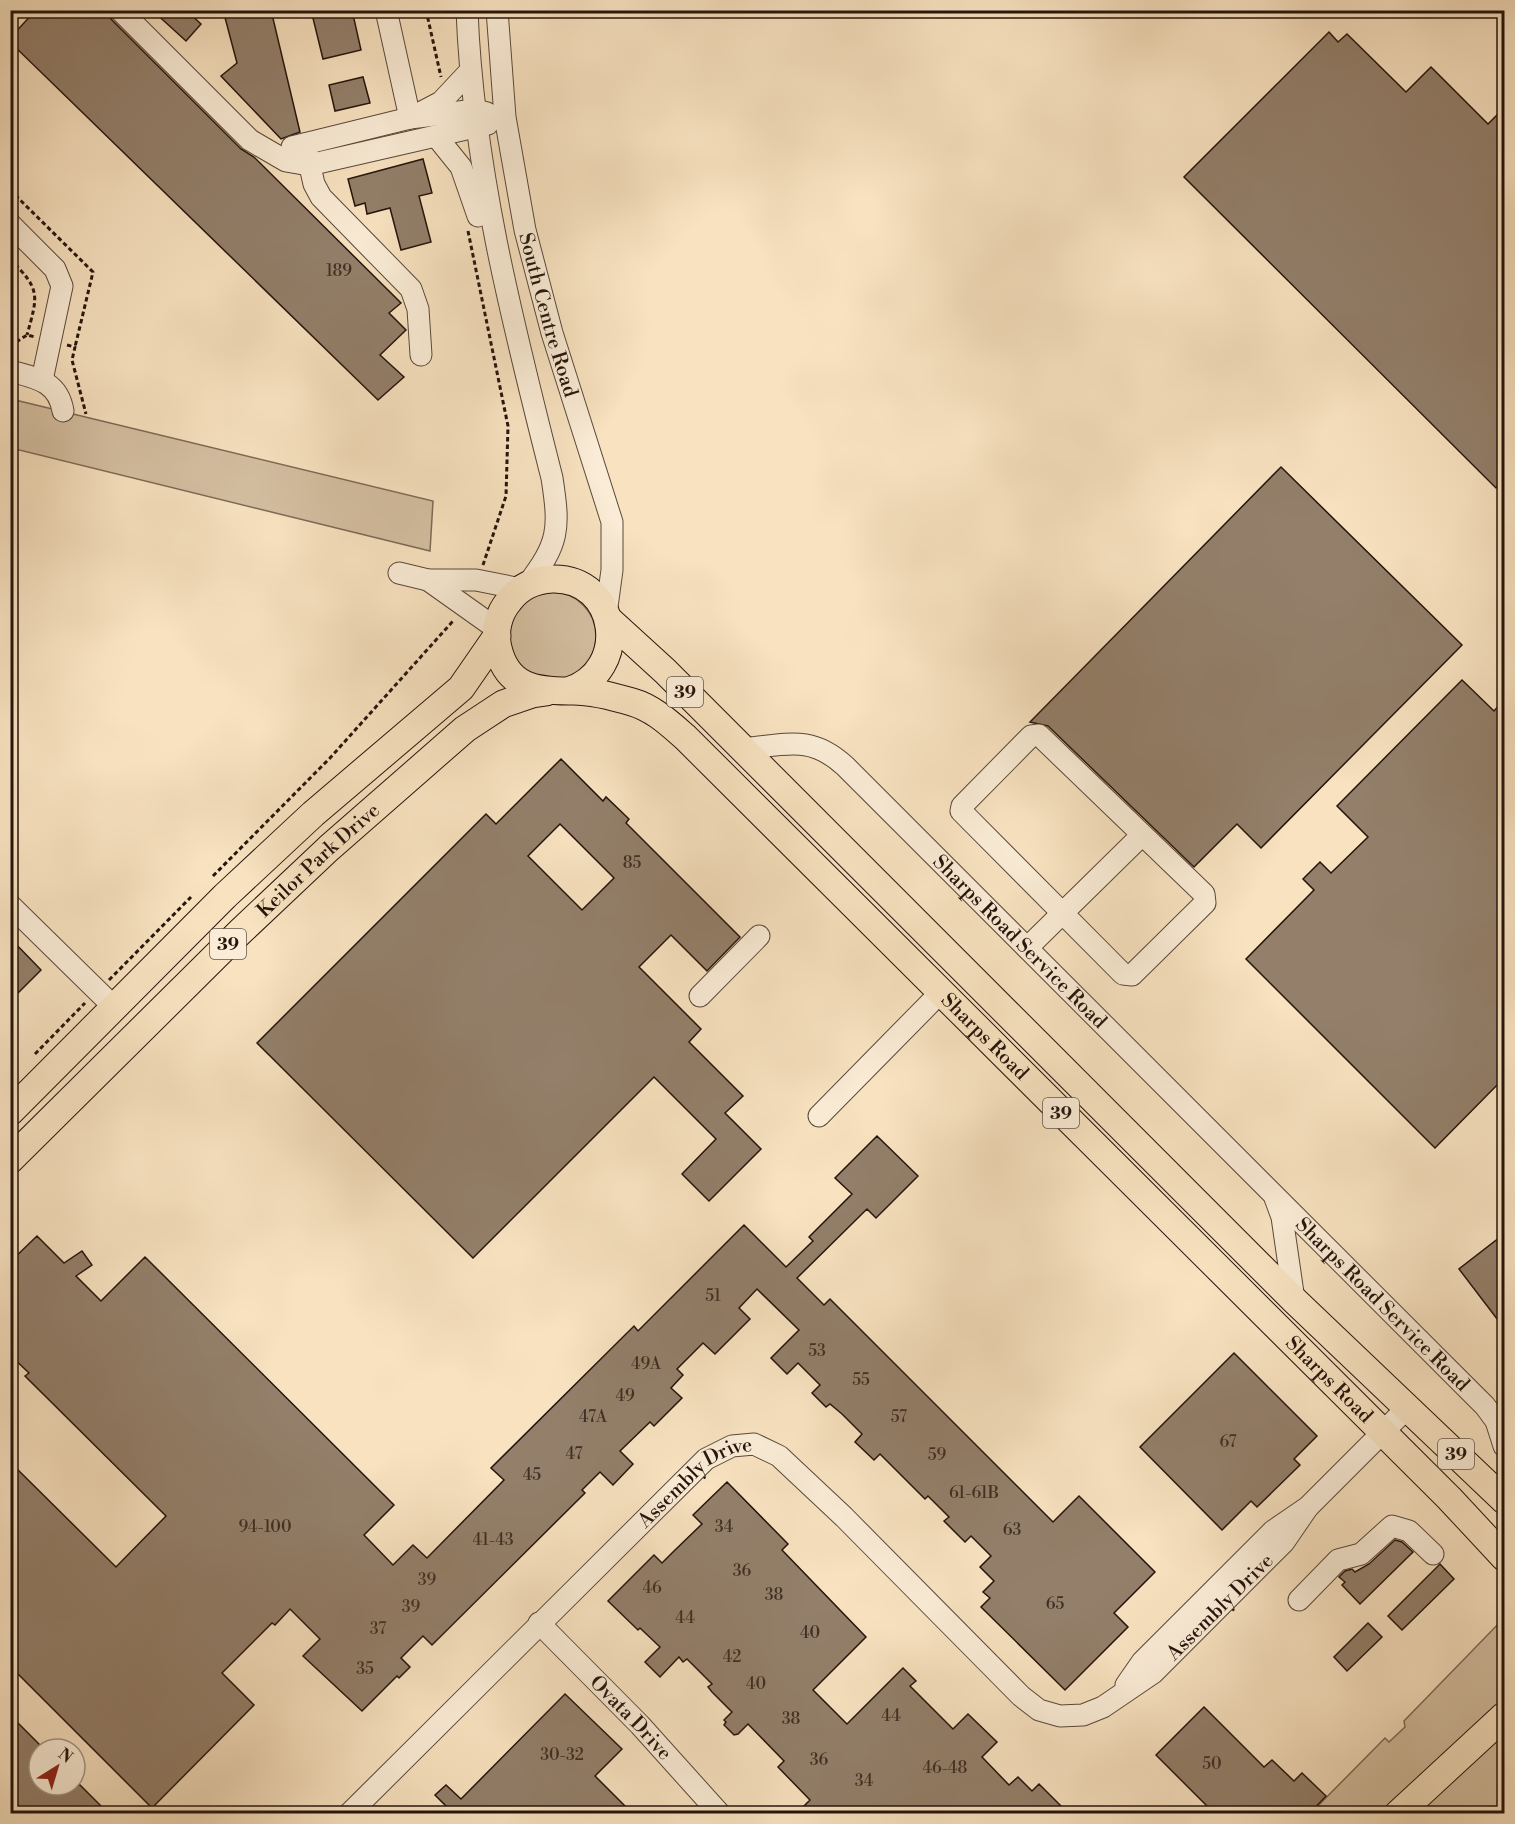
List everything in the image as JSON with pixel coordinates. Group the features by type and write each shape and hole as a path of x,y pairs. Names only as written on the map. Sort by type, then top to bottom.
{"main road":[{"name":"39","path":"554,579 573,583 589,592 607,617 610,642 603,663 588,681 557,691 523,684 511,673 499,652 497,633 505,607 524,587 554,579"},
{"name":"Sharps Road","path":"607,617 665,671 1294,1300 1504,1500"},
{"name":"Keilor Park Drive","path":"10,1112 106,1000 269,854 461,688 497,633"},
{"name":"Sharps Road","path":"557,691 601,694 634,703 664,719 706,758 1382,1432 1504,1557"},
{"name":"Keilor Park Drive","path":"10,1160 241,931 329,848 451,740 489,710 518,697 557,691"},
{"path":"1480,1738 1504,1702"},
{"path":"1398,1814 1504,1716"}],"street":[{"path":"120,10 250,140 286,161 309,165 436,136 476,119"},
{"path":"386,10 410,118"},
{"path":"461,10 468,36"},
{"name":"South Centre Road","path":"467,10 470,71 494,235 552,478 557,508 552,549 524,587"},
{"name":"South Centre Road","path":"497,10 505,117 538,282 612,522 614,546 607,617"},
{"path":"267,152 410,118 433,107 451,93 470,71"},
{"path":"410,118 505,117"},
{"path":"436,136 453,156 467,178 478,219 516,324"},
{"path":"305,144 314,184 329,209 403,279 416,298 421,355"},
{"path":"10,224 55,268 63,286 42,380"},
{"path":"10,371 42,380 58,394 63,411"},
{"path":"399,573 428,580 476,580 524,587"},
{"path":"428,580 464,603 497,633"},
{"path":"1039,735 1142,835 1204,894 1206,899 1163,945 1132,975 1128,976 961,811 962,806 1031,736 1039,735"},
{"name":"Sharps Road Service Road","path":"742,749 803,743 830,752 1485,1406 1496,1421 1504,1446"},
{"path":"1027,948 1142,835"},
{"path":"10,904 106,1000"},
{"path":"700,996 759,936"},
{"path":"819,1116 940,993"},
{"name":"Sharps Road Service Road","path":"1274,1195 1282,1217 1294,1300"},
{"name":"Assembly Drive","path":"349,1814 706,1459 723,1448 754,1444 779,1456 844,1517 1030,1704 1049,1713 1070,1717 1092,1712 1153,1673 1284,1542 1308,1507 1407,1408"},
{"path":"1303,1604 1338,1560 1361,1554 1392,1526 1401,1527 1409,1532 1433,1554"},
{"name":"Ovata Drive","path":"539,1623 640,1725 720,1814"}],"path":[{"path":"426,10 440,75 451,93"},
{"path":"466,222 508,426 506,496 487,556 476,580"},
{"path":"10,260 30,279 36,300 27,335"},
{"path":"206,883 345,741 444,633 464,603"},
{"path":"34,1055 106,1000 193,896"}],"shaded area":[{"path":"11,399 433,501 430,551 11,448"},
{"path":"552,592 569,596 583,605 592,619 596,636 592,653 583,667 569,676 552,680 535,676 521,667 512,653 508,636 512,619 521,605 535,596"},
{"path":"1504,1618 1504,1813 1310,1814 1385,1738 1389,1742 1405,1727 1404,1721"}],"building":[{"path":"36,10 106,10 111,19 241,149 254,157 401,303 389,313 406,330 380,355 404,377 378,400 10,42 10,38"},
{"path":"152,10 186,10 201,24 186,41"},
{"path":"223,10 271,10 300,132 281,139 221,76 237,63"},
{"path":"311,10 352,10 361,50 323,59"},
{"path":"1329,32 1338,42 1347,34 1406,92 1431,67 1488,124 1504,108 1504,479 1496,488 1184,177"},
{"path":"363,77 370,103 335,111 329,85"},
{"path":"423,159 432,193 419,196 431,242 401,250 390,208 367,214 365,203 355,206 348,179"},
{"path":"1281,467 1462,645 1261,848 1237,824 1194,867 1048,726 1030,722"},
{"path":"1462,680 1494,711 1504,700 1504,1078 1435,1148 1246,959 1314,890 1303,879 1320,862 1331,873 1368,837 1337,806"},
{"path":"561,759 603,801 606,797 629,819 626,823 740,937 707,971 671,935 639,967 701,1029 689,1042 743,1096 725,1113 761,1149 709,1201 682,1174 716,1139 654,1077 473,1258 257,1043 486,814 496,824","holes":["560,824 614,878 582,910 528,856"]},
{"path":"10,938 41,970 10,1001"},
{"path":"877,1136 918,1176 876,1218 867,1209 797,1278 824,1305 830,1299 1053,1522 1079,1496 1155,1572 1114,1613 1128,1627 1065,1690 981,1607 990,1598 983,1592 994,1581 980,1567 991,1556 971,1536 965,1542 944,1521 949,1517 928,1496 925,1499 880,1454 874,1460 855,1442 862,1434 830,1404 826,1407 812,1393 820,1385 798,1363 787,1374 771,1358 799,1330 757,1289 739,1308 750,1319 715,1354 703,1343 677,1369 683,1375 671,1388 682,1398 654,1426 650,1422 620,1451 633,1464 613,1485 600,1472 582,1490 585,1493 432,1645 423,1636 401,1658 410,1667 399,1678 397,1676 362,1711 303,1656 320,1639 290,1609 275,1625 272,1623 222,1673 254,1705 152,1808 87,1743 87,1737 81,1737 10,1666 10,1462 116,1567 166,1516 25,1376 29,1373 10,1355 10,1262 37,1236 64,1263 82,1251 92,1265 76,1276 101,1301 145,1257 394,1505 364,1535 393,1565 413,1545 427,1558 504,1480 491,1468 634,1326 638,1331 744,1225 786,1267 813,1241 809,1237 852,1194 835,1178"},
{"path":"1504,1234 1504,1328 1459,1269"},
{"path":"1234,1353 1317,1436 1294,1459 1300,1465 1257,1507 1251,1501 1222,1530 1140,1447"},
{"path":"727,1482 788,1544 782,1550 866,1637 813,1690 847,1724 903,1668 916,1681 910,1686 953,1729 968,1714 997,1742 982,1757 1009,1785 1018,1777 1032,1791 1039,1784 1069,1814 796,1814 810,1800 778,1767 784,1761 748,1724 734,1735 724,1725 726,1722 724,1720 732,1712 708,1687 712,1684 687,1659 683,1662 679,1657 660,1677 645,1662 660,1647 640,1628 638,1630 608,1601 654,1555 662,1563 702,1524 693,1515"},
{"path":"1395,1540 1402,1542 1413,1552 1360,1604 1342,1585 1345,1582 1339,1577 1345,1571 1352,1569 1355,1572 1369,1564"},
{"path":"1440,1564 1454,1579 1402,1630 1388,1616"},
{"path":"1368,1623 1382,1637 1347,1671 1334,1657"},
{"path":"565,1694 622,1749 595,1776 633,1814 446,1814 450,1810 435,1795 446,1785 461,1799"},
{"path":"1204,1707 1264,1767 1272,1760 1294,1781 1302,1773 1326,1796 1309,1814 1215,1814 1156,1755"},
{"path":"10,1715 32,1737 27,1737 27,1797 87,1797 87,1792 109,1814 10,1814"}]}
